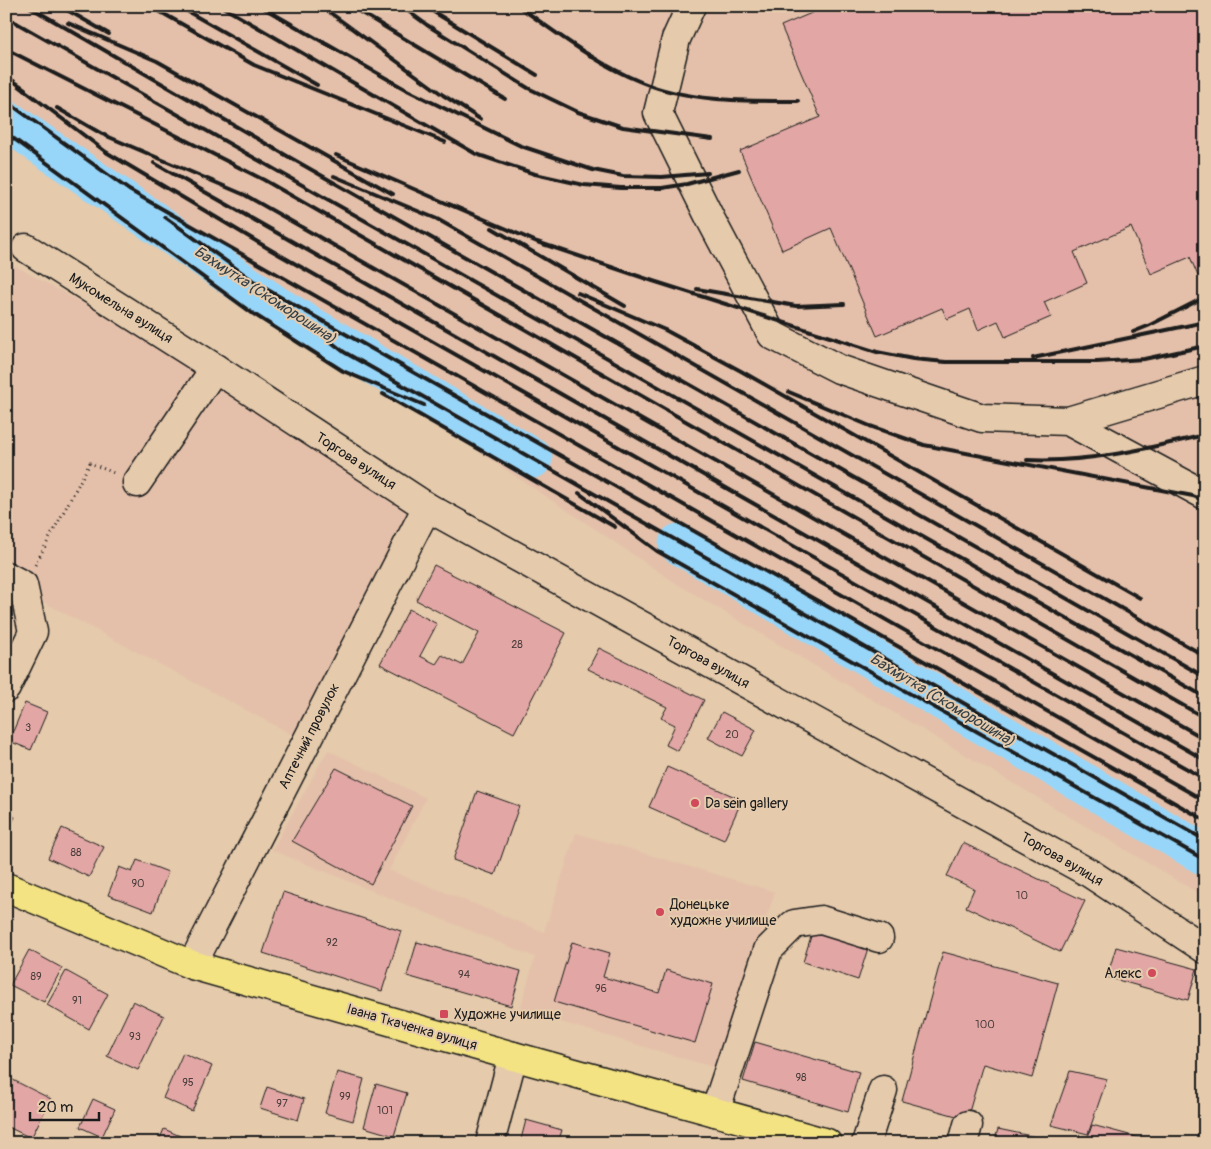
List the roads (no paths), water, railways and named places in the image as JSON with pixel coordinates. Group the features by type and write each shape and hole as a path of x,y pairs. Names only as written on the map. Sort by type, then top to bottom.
{"main road":[{"name":"Івана Ткаченка вулиця","path":"6,887 192,965 827,1143"}],"street":[{"path":"691,6 676,39 658,113 711,220 772,335 839,368 982,418 1068,421 1205,380"},
{"name":"Мукомельна вулиця","path":"26,248 215,368"},
{"path":"137,483 215,368"},
{"name":"Торгова вулиця","path":"215,368 427,507 1091,874 1205,949"},
{"path":"1068,421 1205,495"},
{"name":"Аптечний провулок","path":"192,965 427,507"},
{"path":"6,688 33,632 15,580"},
{"path":"715,1112 768,950 794,924 821,920 879,938"},
{"path":"490,1143 513,1056"},
{"path":"866,1143 883,1090"}],"waterway":[{"name":"Бахмутка (Скоморошина)","path":"6,120 277,307 532,458"},
{"name":"Бахмутка (Скоморошина)","path":"679,544 1205,855"}],"railway":[{"path":"28,6 289,157 1205,677"},
{"path":"60,6 109,34"},
{"path":"150,6 254,65 445,142"},
{"path":"178,6 317,85"},
{"path":"221,6 476,154 535,174 584,185 621,188 662,188 687,184 739,170"},
{"path":"260,6 405,89 521,146 593,170 623,176 662,177 708,173"},
{"path":"321,6 443,95 480,119"},
{"path":"350,6 505,99"},
{"path":"401,6 427,25 528,88 578,112 623,127 712,139"},
{"path":"424,6 537,75"},
{"path":"518,6 608,66 624,75 659,89 718,99 798,101"},
{"path":"668,6 709,9 738,6"},
{"path":"6,17 1205,697"},
{"path":"68,23 157,61 393,194"},
{"path":"6,49 264,180 1205,718"},
{"path":"6,76 25,89"},
{"path":"19,86 106,152 271,250 1205,779"},
{"path":"6,101 129,190 1205,801"},
{"path":"57,108 102,134 245,195 1205,739"},
{"path":"6,133 252,313 343,371 424,405"},
{"path":"336,155 455,207"},
{"path":"154,163 1205,760"},
{"path":"334,176 437,219 1205,656"},
{"path":"449,204 537,242 653,281 877,352 913,359 946,362 1097,362 1144,359 1205,346"},
{"path":"165,217 259,285 1205,820"},
{"path":"492,228 625,306"},
{"path":"697,289 796,306 844,304"},
{"path":"578,293 665,330 741,371 1140,598"},
{"path":"1133,332 1205,297"},
{"path":"288,308 344,352 1205,840"},
{"path":"1033,358 1205,322"},
{"path":"789,392 870,426 924,445 1193,496 1205,501"},
{"path":"383,394 615,527"},
{"path":"1027,460 1073,459 1117,454 1205,435"},
{"path":"579,493 657,551 1205,860"}],"place":[{"name":"Da sein gallery","path":"695,803"},
{"name":"Донецьке художнє училище","path":"660,912"},
{"name":"Алекс","path":"1152,973"},
{"name":"Художнє училище","path":"444,1014"}]}
